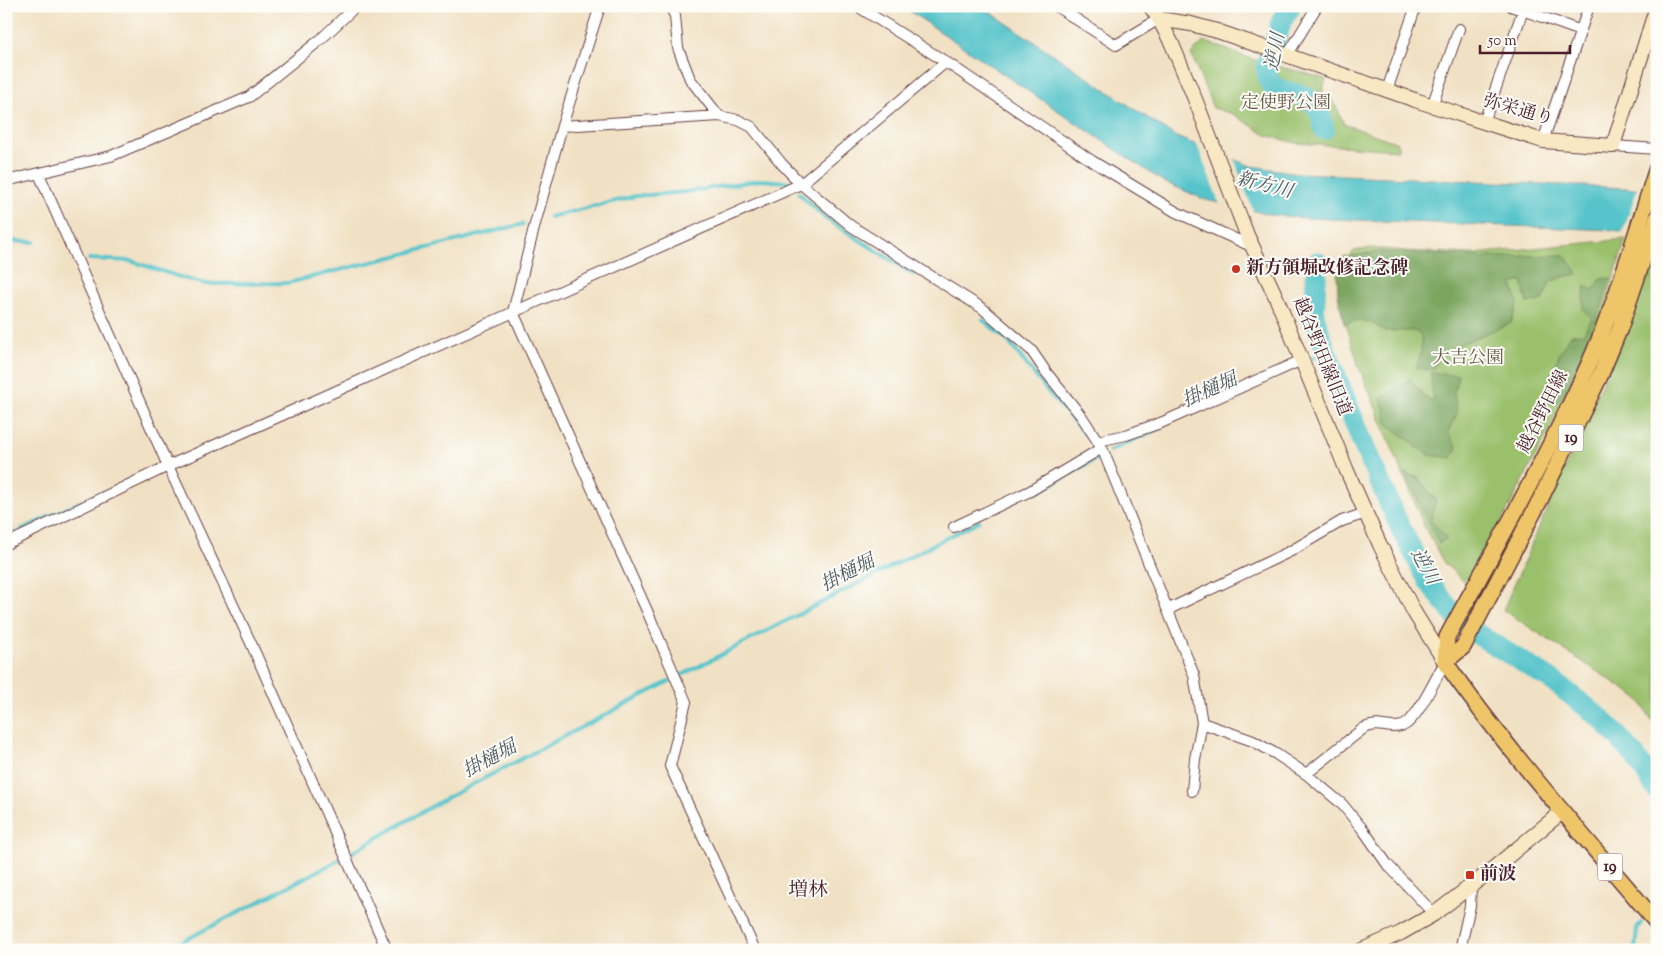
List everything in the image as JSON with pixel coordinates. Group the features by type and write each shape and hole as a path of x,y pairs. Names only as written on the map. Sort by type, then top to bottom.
{"main road":[{"name":"越谷野田線","path":"1445,662 1447,637 1527,488 1587,368 1606,322 1657,168"},
{"name":"越谷野田線","path":"1445,662 1463,647 1549,482 1601,374 1620,328 1657,218"},
{"name":"19","path":"1445,662 1506,744 1657,923"}],"street":[{"path":"6,181 111,156 249,97 320,40 356,6"},
{"path":"600,6 562,126 534,224 513,312 686,702 670,766 755,950"},
{"path":"670,6 675,16 678,48 690,79 719,116"},
{"path":"857,6 946,62 1092,161 1167,207 1250,241"},
{"path":"1056,6 1116,44 1159,19"},
{"name":"越谷野田線旧道","path":"1150,6 1172,44 1250,241 1271,284 1366,513 1400,586 1445,662"},
{"path":"1282,54 1317,6"},
{"path":"1387,90 1416,6"},
{"path":"1511,6 1581,31"},
{"path":"1543,141 1589,6"},
{"path":"1657,6 1613,146 1657,149"},
{"path":"1484,122 1522,10"},
{"name":"弥栄通り","path":"1159,19 1204,27 1432,106 1543,141 1613,146"},
{"path":"1432,106 1459,29"},
{"path":"6,544 168,466 801,184 946,62"},
{"path":"562,126 719,116 738,120 752,127 801,184 851,226 982,308 1031,350 1100,443 1194,675 1202,723 1195,759 1192,792"},
{"path":"39,174 168,466 250,641 387,950"},
{"path":"954,527 1030,491 1100,443 1126,436 1163,422 1302,360"},
{"path":"1168,609 1232,580 1342,521 1366,513"},
{"path":"1306,774 1364,728 1374,724 1393,727 1405,726 1414,718 1445,662"},
{"path":"1202,723 1253,742 1276,754 1306,774 1342,804 1387,864 1434,914"},
{"path":"1362,950 1401,933 1434,914 1562,811"},
{"path":"1460,950 1470,906 1471,886"}],"green space":[{"name":"定使野公園","path":"1204,41 1252,59 1326,79 1322,93 1333,102 1344,124 1398,143 1398,150 1296,143 1266,135 1233,114 1213,108 1191,54"},
{"name":"大吉公園","path":"1626,239 1600,322 1583,363 1468,585 1444,563 1425,528 1359,367 1343,314 1338,284 1339,268 1354,251 1371,248 1473,254"},
{"path":"1376,252 1489,257 1564,255 1578,275 1566,276 1550,282 1543,300 1527,303 1522,281 1512,284 1518,303 1511,323 1456,346 1451,354 1441,354 1433,370 1416,368 1421,353 1421,335 1416,331 1385,331 1371,323 1360,320 1344,324 1338,294 1337,275 1344,257"},
{"path":"1653,266 1657,267 1657,728 1638,698 1503,610"},
{"path":"1611,278 1596,322 1580,360 1561,399 1551,404 1546,398 1558,356 1572,334 1584,333 1592,318 1583,310 1585,286 1593,290 1601,279"},
{"path":"1431,373 1458,375 1454,392 1457,414 1448,432 1457,447 1452,458 1429,455 1388,425 1381,398 1410,379 1425,398 1433,400"},
{"path":"1405,473 1418,478 1436,500 1431,521 1447,538 1439,544"}],"water":[{"name":"新方川","path":"902,6 981,6 1176,137 1251,166 1298,173 1626,188 1657,193 1657,237 1613,230 1305,218 1272,215 1206,200 1164,182"}],"pier":[{"path":"1196,142 1233,156 1254,213 1220,205"},
{"path":"1638,187 1657,190 1657,239 1622,234"}],"waterway":[{"name":"逆川","path":"1291,6 1282,20 1266,68 1270,83 1277,89 1305,96 1319,108 1324,129"},
{"path":"550,217 636,196 686,192 760,180 788,182"},
{"path":"799,193 825,218 913,274"},
{"path":"89,259 131,261 206,284 288,283 523,224"},
{"path":"6,241 34,242"},
{"name":"逆川","path":"1317,262 1314,316 1326,351 1366,451 1401,529 1429,582 1461,624 1553,681 1603,720 1635,756 1657,790"},
{"path":"983,320 1007,340 1089,439"},
{"path":"1311,359 1326,351"},
{"name":"掛樋堀","path":"1110,451 1162,427"},
{"name":"掛樋堀","path":"1038,492 1098,458"},
{"path":"90,498 101,493"},
{"path":"22,529 81,502"},
{"name":"掛樋堀","path":"680,676 979,521"},
{"path":"6,536 14,532"},
{"name":"掛樋堀","path":"351,853 441,801 670,681"},
{"name":"掛樋堀","path":"166,950 339,860"},
{"path":"1635,950 1637,928 1641,923"}],"place":[{"name":"新方領堀改修記念碑","path":"1236,269"},
{"name":"前波","path":"1470,875"}],"district":[{"name":"増林","path":"808,891"}]}
